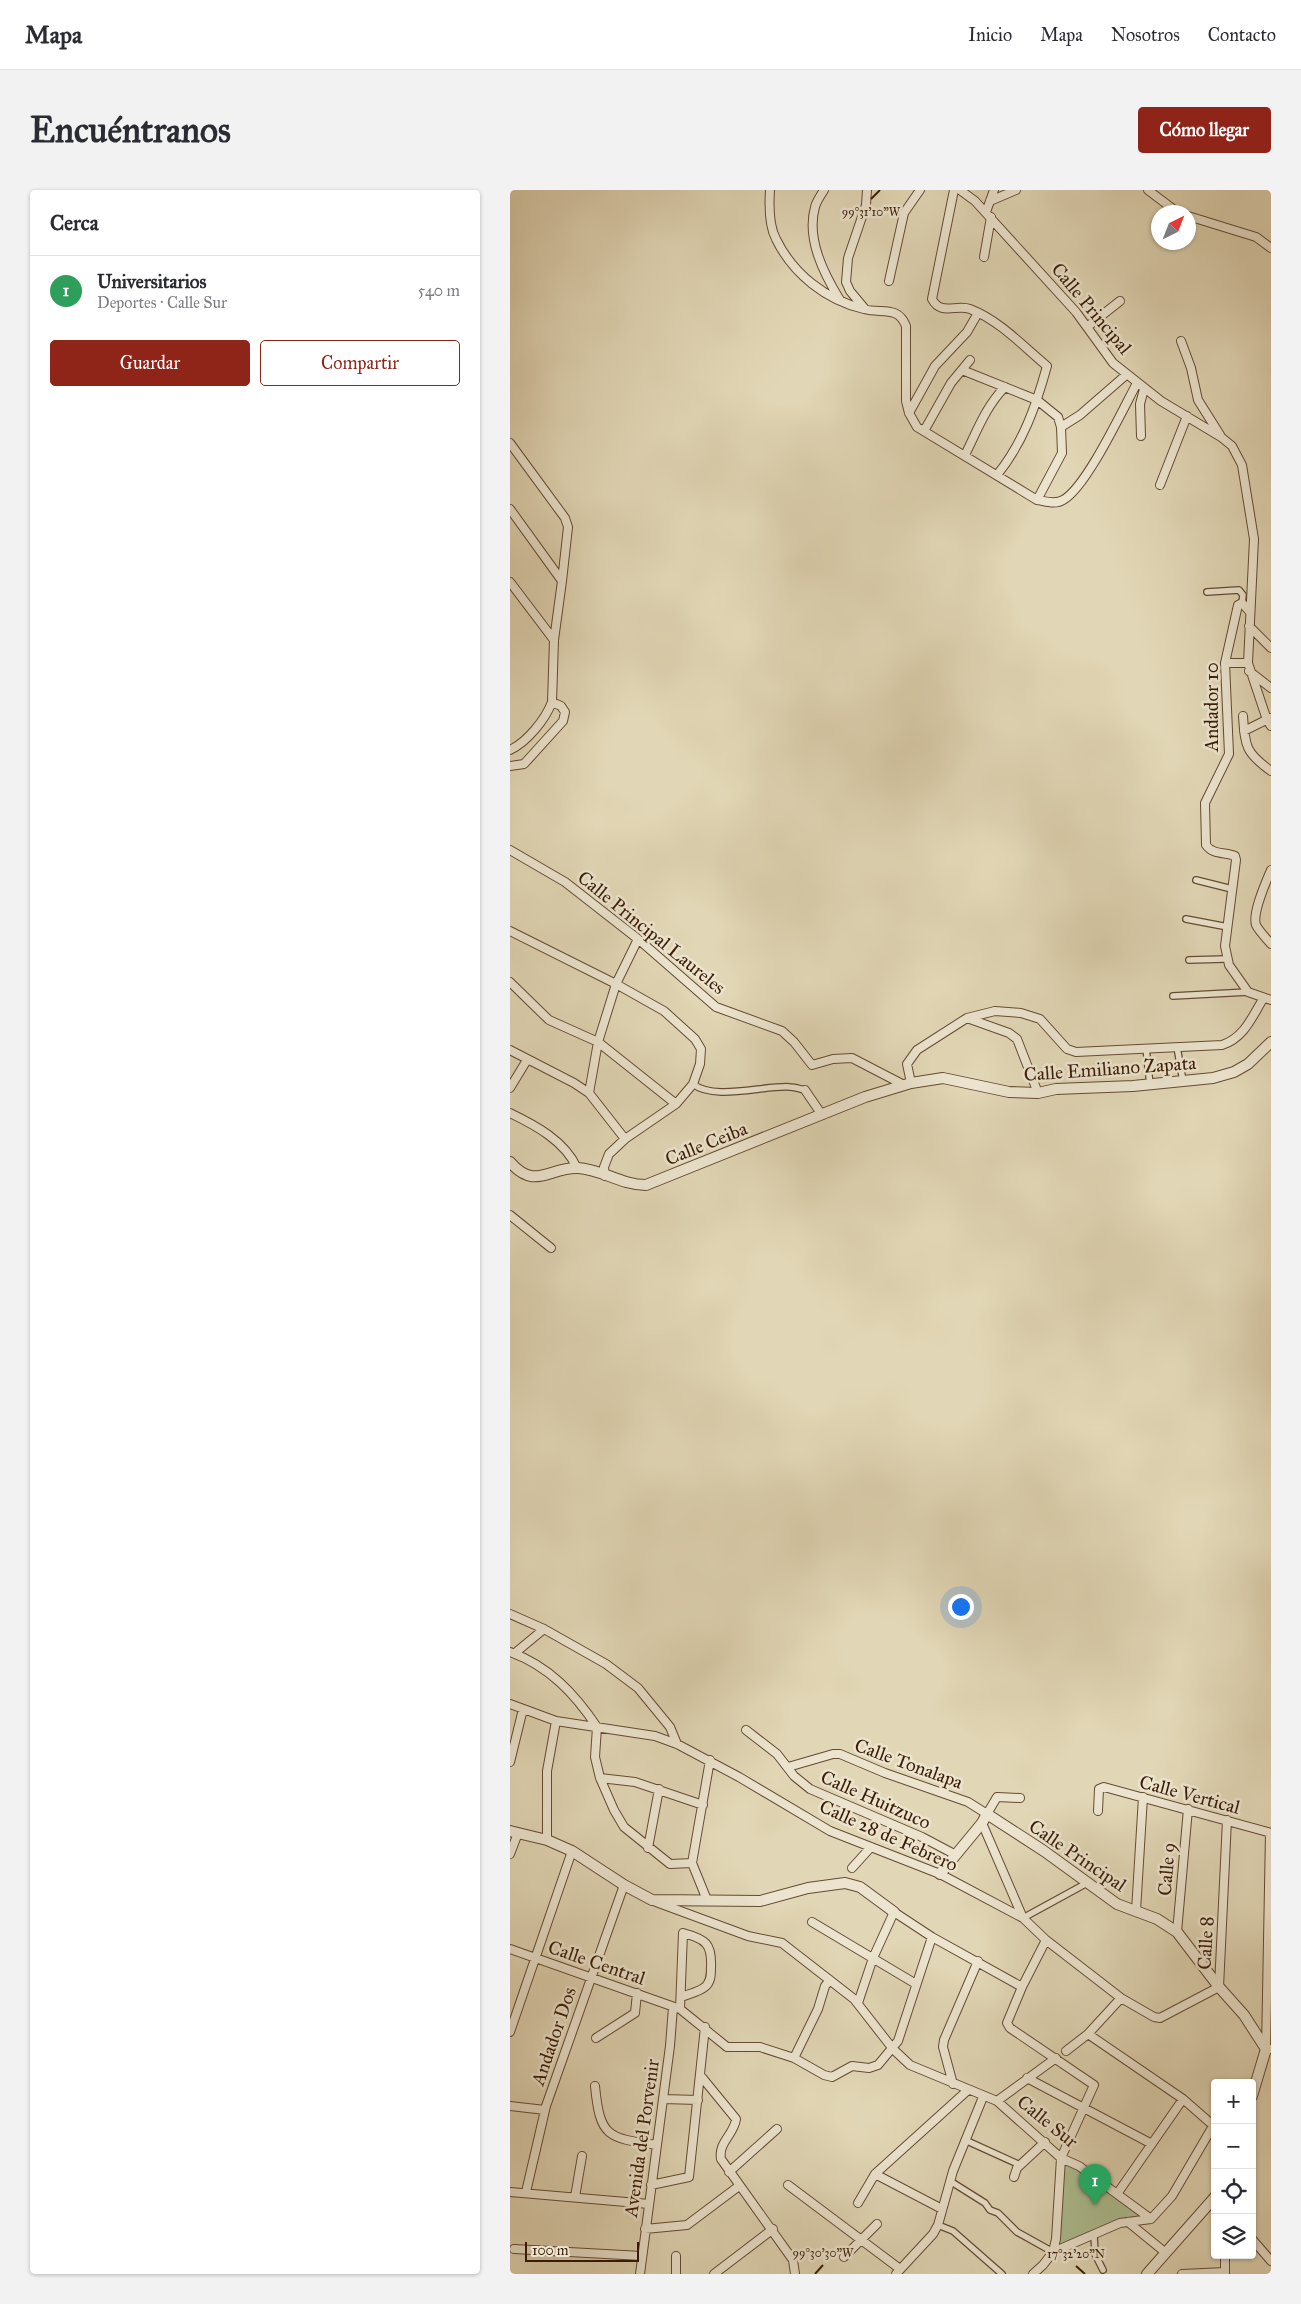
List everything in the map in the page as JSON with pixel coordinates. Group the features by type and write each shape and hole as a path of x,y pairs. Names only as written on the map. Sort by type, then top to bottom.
{"street":[{"path":"770,190 770,215 775,238 797,270 814,286 841,302 865,310 893,312 902,318 906,326 906,401 909,413 917,427 1037,500 1062,501 1087,474 1137,383"},
{"path":"824,190 815,207 815,238 818,257 827,279 841,302"},
{"path":"865,310 850,291 846,282 848,258 866,205 867,190"},
{"path":"889,281 904,213 920,190"},
{"path":"954,190 932,298 935,304 943,309 968,308 978,313 999,327 1047,366 1038,400 1018,446 997,475"},
{"name":"Calle Principal","path":"960,190 965,192 988,214 1076,312 1113,364 1144,389 1221,437 1232,446 1242,465 1254,539 1248,667"},
{"path":"984,257 988,214 994,190"},
{"path":"990,201 1016,190"},
{"path":"1148,190 1168,205"},
{"path":"1196,218 1256,237 1271,248"},
{"path":"1087,327 1120,301"},
{"path":"909,413 934,366 967,332 978,313"},
{"path":"1181,341 1198,400 1221,437"},
{"path":"924,431 951,383 970,360"},
{"path":"962,370 1038,400 1053,412 1061,427 1062,453 1037,500"},
{"path":"1061,427 1080,415 1126,375"},
{"path":"965,455 987,410 996,396 1005,387"},
{"path":"1142,436 1140,404 1144,389"},
{"path":"1160,485 1187,416"},
{"path":"510,443 564,518 568,527 554,640 552,702 543,718 524,741 511,750 512,766 524,764 563,721 565,712 561,706 552,702"},
{"path":"510,509 562,581"},
{"path":"510,582 554,640"},
{"path":"1207,592 1239,590 1243,595 1242,603 1250,612"},
{"name":"Andador 10","path":"1232,888 1235,856 1210,850 1206,845 1205,803 1230,754 1225,662 1235,614 1238,604 1242,603"},
{"path":"1249,626 1271,648"},
{"path":"1225,662 1248,667 1271,688"},
{"path":"1244,731 1270,721 1248,667"},
{"path":"1243,716 1248,752 1271,771"},
{"name":"Calle Principal Laureles","path":"510,850 565,882 638,939 716,1006 782,1031 794,1042 812,1065 833,1059 852,1058 907,1084"},
{"path":"1268,940 1255,921 1262,892 1271,870"},
{"path":"1196,880 1232,888 1226,959 1248,992"},
{"path":"1186,920 1228,926"},
{"path":"1268,940 1271,930"},
{"path":"510,931 616,984 664,1011 695,1039 701,1049 700,1064 693,1084 676,1104 624,1139 609,1154 604,1167 605,1176"},
{"path":"589,1093 598,1042 616,984 638,939"},
{"path":"1189,960 1226,959"},
{"path":"510,982 549,1020 598,1042 676,1104"},
{"path":"907,1084 906,1064 916,1050 968,1018 995,1011 1021,1013 1040,1019 1067,1049 1076,1052 1222,1045 1240,1035 1267,999 1248,992 1173,996"},
{"path":"968,1018 1009,1033 1017,1039 1038,1092"},
{"name":"Calle Emiliano Zapata","path":"907,1084 943,1078 1009,1092 1038,1092 1056,1089 1150,1084 1213,1078 1234,1072 1256,1058 1271,1042"},
{"path":"1177,1047 1183,1081"},
{"path":"1146,1048 1150,1084"},
{"path":"510,1050 574,1083 589,1093 624,1139"},
{"path":"510,1088 527,1060"},
{"path":"693,1084 699,1089 735,1092 790,1087 805,1090 822,1115"},
{"name":"Calle Ceiba","path":"511,1164 518,1171 528,1176 538,1177 576,1168 633,1185 646,1185 865,1097 907,1084"},
{"path":"510,1112 544,1131 570,1155 576,1168"},
{"path":"510,1215 551,1248"},
{"path":"510,1614 544,1629 606,1664 638,1688 670,1727 677,1744"},
{"path":"544,1629 512,1653 554,1676 571,1691 597,1728 595,1757 600,1778 614,1810 624,1827 670,1864 692,1863"},
{"name":"Calle 28 de Febrero","path":"510,1704 556,1721 655,1736 677,1744 710,1760 830,1831 940,1874 1023,1918 1046,1940 1121,1998"},
{"path":"510,1762 512,1737 523,1709"},
{"path":"547,1840 547,1771 556,1721"},
{"name":"Calle Huitzuco","path":"746,1730 778,1754 794,1776 810,1789 876,1816 956,1855"},
{"name":"Calle Tonalapa","path":"788,1766 833,1754 840,1754 885,1773 968,1802 984,1819"},
{"path":"707,1900 692,1863 710,1760"},
{"path":"600,1778 634,1782 660,1789 702,1806"},
{"name":"Calle Vertical","path":"1098,1811 1101,1788 1143,1797 1271,1833"},
{"path":"648,1848 660,1789"},
{"path":"940,1874 984,1819 997,1797 1020,1798"},
{"path":"1136,1911 1143,1797"},
{"name":"Calle 9","path":"1177,1932 1188,1809"},
{"path":"984,1819 1023,1918 1087,1883"},
{"name":"Calle Principal","path":"984,1819 1087,1883 1117,1904 1157,1919 1177,1932 1269,2049"},
{"name":"Calle 8","path":"1121,1998 1154,2017 1160,2018 1219,1987 1227,1820"},
{"path":"510,1854 514,1832 547,1840 572,1851 624,1885 652,1900 748,1936 782,1943 858,2003 893,2048 910,2065 983,2096 997,2101 1056,2058"},
{"path":"1256,2085 1269,2049 1271,1833"},
{"path":"852,1868 871,1847"},
{"path":"510,2032 512,2020 537,1959 572,1851"},
{"path":"652,1900 760,1901 808,1888 845,1883 860,1887 932,1937 1022,1987"},
{"name":"Andador Dos","path":"526,2192 545,2110 590,1977 624,1885"},
{"path":"858,2003 873,1958 894,1912"},
{"path":"812,1922 916,1984"},
{"name":"Avenida del Porvenir","path":"640,2274 663,2099 677,2008 681,1997 683,1932 705,1942 712,1952 708,1984 704,1988 681,1997"},
{"path":"893,2048 898,2041 932,1937"},
{"path":"1033,2274 1053,2252 1056,2239 1061,2158 1094,2085 1010,2028 1007,2023 1022,1987 1046,1940"},
{"name":"Calle Central","path":"510,1949 677,2008 705,2027 727,2047 760,2047 794,2058 824,2075 832,2077 852,2066 869,2068 878,2065 893,2048"},
{"path":"953,2084 943,2047 944,2040 978,1961"},
{"path":"794,2058 818,2009 825,1986 830,1980"},
{"path":"596,2038 635,2013 637,1993"},
{"path":"1066,2051 1088,2034 1121,1998"},
{"path":"651,2185 689,2177 705,2027"},
{"path":"1088,2034 1183,2099 1212,2124"},
{"path":"700,2075 736,2120 721,2146 721,2159 793,2260 795,2274"},
{"path":"1027,2078 1150,2143"},
{"path":"596,2086 598,2115 603,2126 612,2134 627,2141 657,2144"},
{"path":"858,2202 875,2174 968,2090"},
{"path":"788,2185 861,2240 898,2272 933,2234 938,2225 950,2181 983,2096"},
{"path":"663,2099 698,2100"},
{"path":"1117,2194 1150,2143 1183,2099"},
{"name":"Calle Sur","path":"997,2101 1061,2158 1080,2166 1151,2219"},
{"path":"510,2106 545,2110"},
{"path":"729,2172 777,2129"},
{"path":"1053,2252 1113,2226 1151,2219 1172,2196 1211,2131"},
{"path":"965,2140 1020,2165"},
{"path":"1014,2177 1020,2165 1045,2142"},
{"path":"575,2197 582,2156"},
{"path":"875,2174 942,2209"},
{"path":"950,2181 985,2203 990,2210 998,2213 1017,2232 1053,2252"},
{"path":"645,2230 687,2225 739,2186"},
{"path":"510,2192 649,2204"},
{"path":"1147,2274 1211,2202"},
{"path":"1128,2222 1166,2253"},
{"path":"844,2257 877,2224"},
{"path":"938,2225 953,2231 1002,2274"},
{"path":"714,2274 773,2230"},
{"path":"1094,2235 1096,2254 1102,2270"},
{"path":"1256,2244 1271,2261"},
{"path":"514,2249 642,2256"},
{"path":"676,2256 676,2274"},
{"path":"1182,2273 1225,2273 1225,2259"}],"green space":[{"path":"1063,2161 1081,2169 1147,2218 1124,2219 1057,2247"}],"place":[{"name":"Universitarios","path":"1095,2205"}]}
